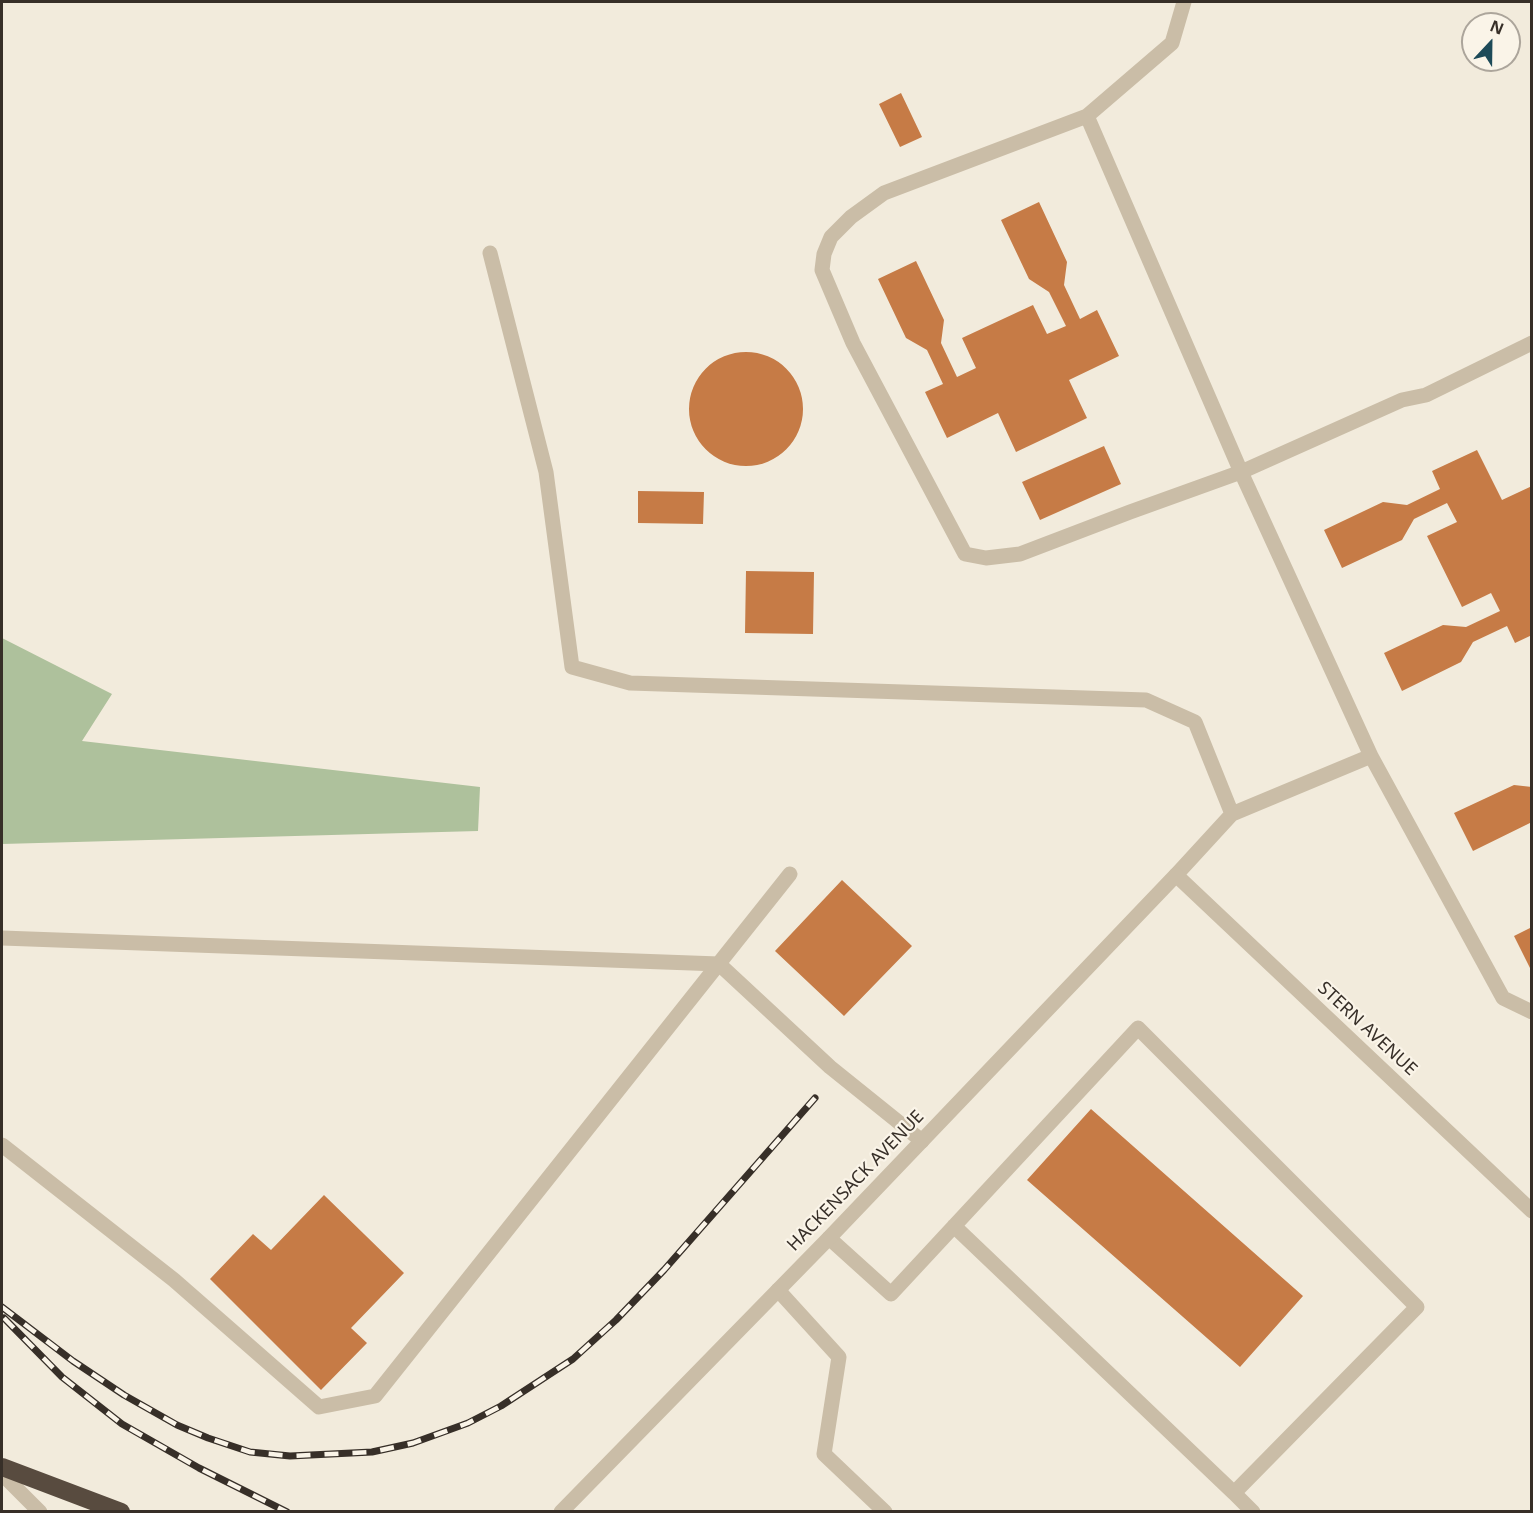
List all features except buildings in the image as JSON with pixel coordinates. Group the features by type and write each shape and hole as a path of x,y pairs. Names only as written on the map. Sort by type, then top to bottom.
{"highway":[{"path":"2,1467 121,1512"}],"street":[{"path":"1184,2 1172,43 1087,116 884,193 851,217 831,237 824,254 822,270 853,343 965,555 986,558 1020,554 1241,472 1402,400 1426,395 1532,343"},
{"path":"1087,116 1241,472 1371,756 1503,998 1532,1012"},
{"path":"490,253 546,472 572,667 630,683 1146,700 1195,722 1232,814 1371,756"},
{"name":"HACKENSACK AVENUE","path":"561,1512 829,1238 1232,814"},
{"path":"2,1145 174,1280 319,1407 375,1396 790,874"},
{"name":"STERN AVENUE","path":"1176,875 1532,1211"},
{"path":"2,938 719,964 830,1067 922,1141"},
{"path":"829,1238 891,1294 1138,1028 1417,1307 1234,1493"},
{"path":"954,1226 1252,1512"},
{"path":"778,1290 839,1357 824,1454 885,1512"},
{"path":"2,1474 40,1512"}],"green space":[{"path":"2,638 112,694 82,741 480,787 478,831 2,844"}],"railway":[{"path":"2,1307 73,1361 124,1395 177,1425 250,1452 290,1456 372,1452 413,1443 468,1423 501,1406 573,1359 616,1320 664,1270 815,1098"},
{"path":"4,1318 62,1377 122,1424 199,1468 287,1512"}]}
